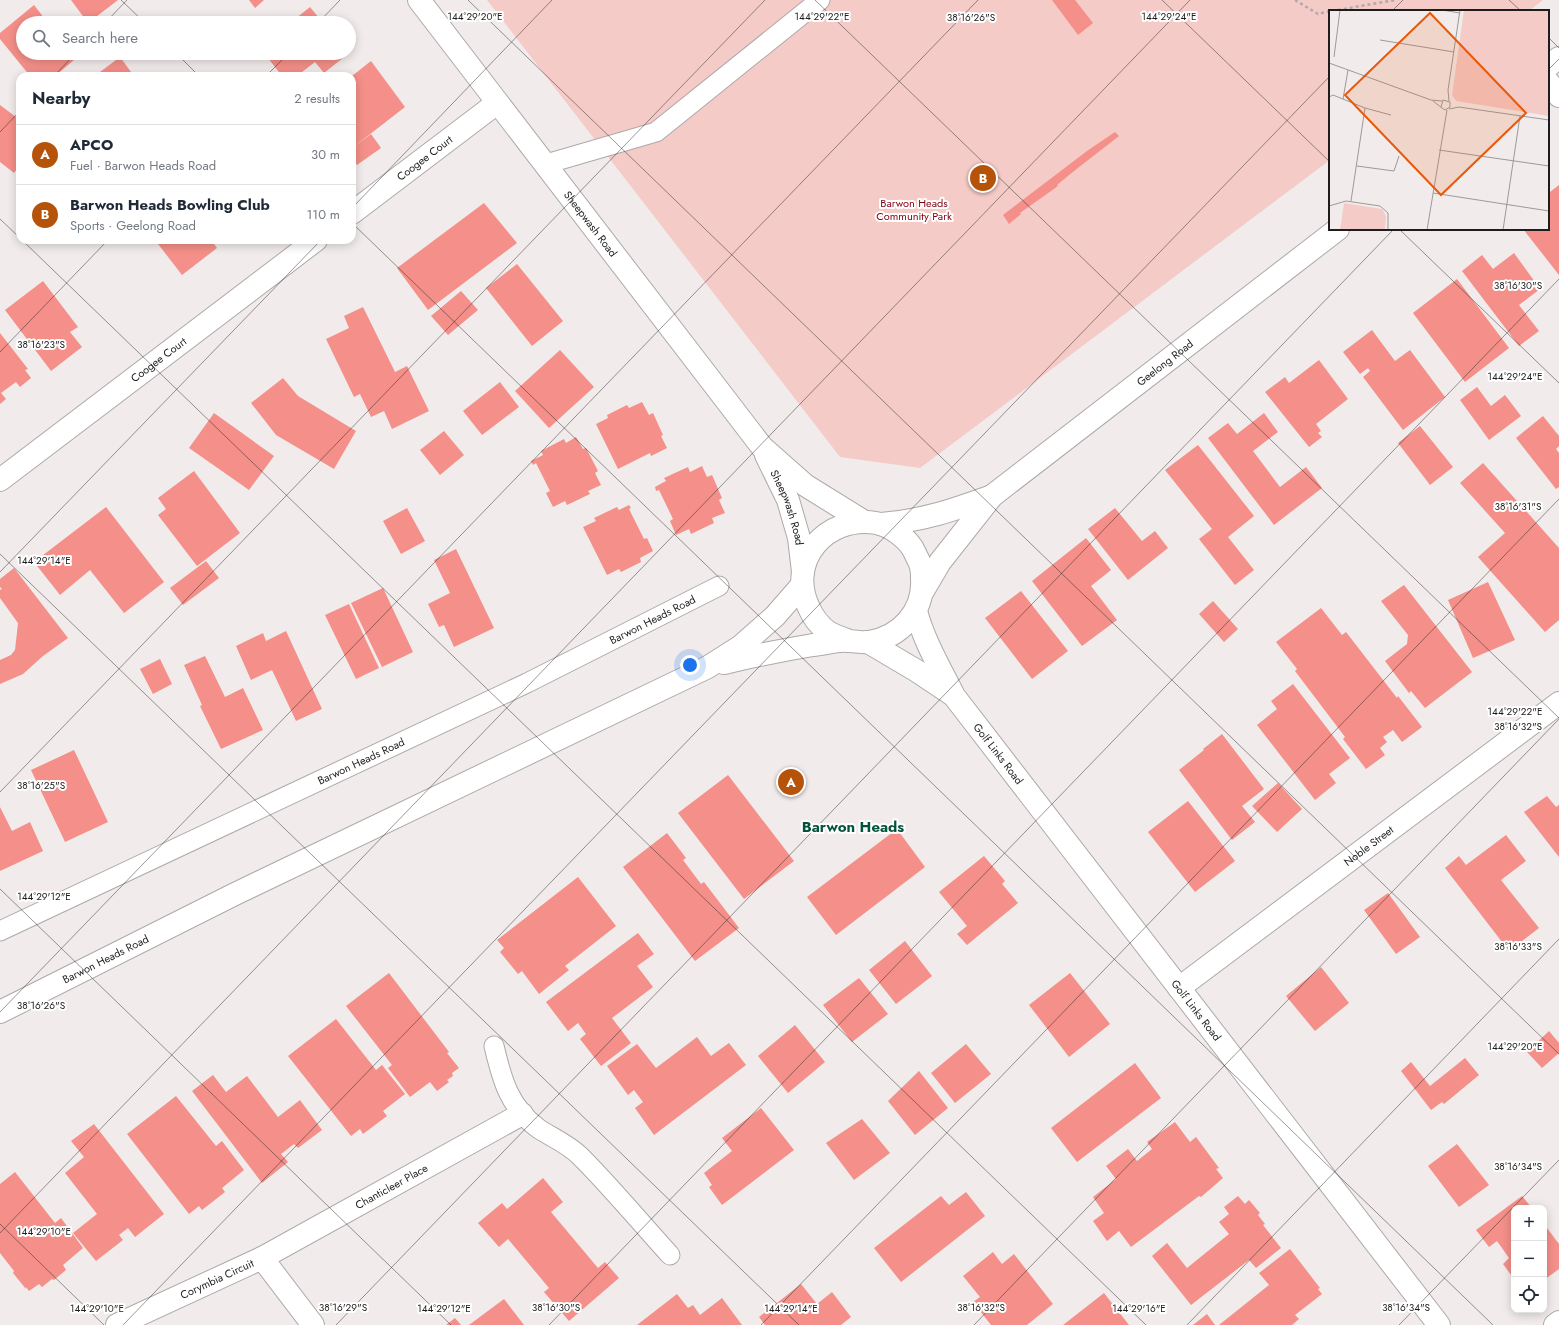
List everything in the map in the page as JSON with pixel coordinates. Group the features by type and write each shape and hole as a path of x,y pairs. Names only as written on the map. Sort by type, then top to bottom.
{"street":[{"name":"Sheepwash Road","path":"419,0 762,447 788,500 799,538 802,578"},
{"path":"1549,65 1559,58"},
{"path":"1549,83 1559,96"},
{"name":"Coogee Court","path":"356,210 497,103"},
{"name":"Geelong Road","path":"923,590 940,562 992,496 1337,230"},
{"name":"Coogee Court","path":"0,480 311,244"},
{"name":"Sheepwash Road","path":"762,447 806,485 872,522"},
{"name":"Geelong Road","path":"872,522 904,522 943,514 992,496"},
{"path":"872,522 899,533 914,548 922,568 923,590 916,611 903,627 885,638 858,641 828,632 813,617 804,598 802,578 810,552 824,535 842,525 872,522"},
{"name":"Barwon Heads Road","path":"0,1012 235,894 708,667 741,646 775,616 802,578"},
{"name":"Golf Links Road","path":"916,611 930,647 954,696 1439,1325"},
{"name":"Barwon Heads Road","path":"708,667 761,654 858,641"},
{"name":"Golf Links Road","path":"858,641 918,671 954,696"},
{"name":"Noble Street","path":"1179,988 1559,703"},
{"name":"Chanticleer Place","path":"262,1258 522,1114"},
{"name":"Corymbia Circuit","path":"117,1325 262,1258 313,1325"},
{"path":"1555,1325 1559,1322"}],"lane":[{"path":"546,164 656,132 820,0"},
{"name":"Barwon Heads Road","path":"0,931 527,683 719,586"},
{"path":"494,1046 505,1088 522,1114 539,1128 573,1149 596,1172 670,1255"}],"path":[{"path":"1295,0 1318,14 1329,11"},
{"path":"1337,10 1395,0"}],"green space":[{"name":"Barwon Heads Community Park","path":"487,0 1543,0 1530,10 1329,10 1329,161 920,468 840,457"}],"building":[{"path":"71,0 118,0 97,16 83,16"},
{"path":"249,0 264,0 255,8"},
{"path":"1052,0 1075,0 1093,23 1078,35"},
{"path":"34,5 43,16 21,16"},
{"path":"310,7 317,16 299,16"},
{"path":"16,20 16,59 0,39 0,33"},
{"path":"17,60 74,60 60,72 27,72"},
{"path":"116,60 122,60 131,72 100,72"},
{"path":"269,60 340,60 325,72 323,72 315,62 302,72 279,72"},
{"path":"371,61 405,107 356,145 356,73"},
{"path":"0,105 16,117 16,170 14,173 0,162"},
{"path":"1115,132 1119,136 1074,171 1057,185 1058,186 1020,213 1021,214 1009,224 1003,215 1087,151"},
{"path":"371,134 381,148 357,165 356,145"},
{"path":"1559,185 1559,275 1524,230 1549,230 1549,191 1550,192"},
{"path":"484,203 517,243 428,310 397,268"},
{"path":"158,244 214,244 217,248 182,275"},
{"path":"1514,253 1540,289 1519,305 1539,331 1519,346 1462,271 1482,255 1493,269"},
{"path":"517,264 563,321 532,346 486,288"},
{"path":"1457,279 1509,348 1465,382 1413,313"},
{"path":"43,281 78,327 70,332 82,347 51,371 5,310"},
{"path":"461,291 478,310 448,335 431,316"},
{"path":"363,307 395,372 407,366 429,411 392,429 384,411 371,417 360,394 354,397 326,339 349,328 344,316"},
{"path":"1372,330 1395,361 1410,350 1445,397 1403,430 1363,377 1370,371 1368,368 1360,374 1343,352"},
{"path":"0,333 28,369 25,370 31,378 20,387 16,382 1,393 6,399 0,404"},
{"path":"560,350 594,387 549,428 515,391"},
{"path":"1319,360 1348,399 1316,424 1321,431 1318,433 1322,437 1309,447 1265,392 1285,377 1289,383"},
{"path":"283,378 298,396 356,431 334,469 276,435 251,403"},
{"path":"500,382 519,407 482,435 463,411"},
{"path":"1477,387 1491,406 1505,395 1521,416 1489,440 1460,400"},
{"path":"642,402 649,415 653,413 667,448 651,456 650,453 618,469 596,424 608,418 607,415 627,405 629,408"},
{"path":"214,413 274,456 249,490 189,448"},
{"path":"1264,413 1278,432 1253,451 1280,487 1306,467 1322,488 1274,525 1208,438 1228,423 1237,434"},
{"path":"1543,416 1559,436 1559,446 1556,449 1559,453 1559,487 1556,489 1516,438"},
{"path":"1420,426 1453,467 1430,485 1398,443"},
{"path":"444,431 464,455 440,475 420,450"},
{"path":"576,437 583,449 586,448 598,471 595,473 601,485 588,491 590,494 567,505 565,501 553,507 546,493 550,491 536,463 533,465 531,461 543,455 541,451 564,439 566,443"},
{"path":"1198,445 1254,516 1228,537 1254,570 1235,585 1199,539 1212,529 1165,470"},
{"path":"1483,463 1559,548 1559,620 1545,632 1478,557 1505,533 1460,483"},
{"path":"702,466 707,477 712,475 722,498 719,500 725,513 712,518 714,523 691,534 689,529 676,535 670,521 673,519 659,490 656,491 655,487 666,481 664,478 688,467 690,472"},
{"path":"194,471 240,533 197,566 158,515 166,509 158,498"},
{"path":"629,505 631,508 629,509 644,539 647,538 653,551 640,558 641,562 621,572 619,569 607,575 583,527 596,521 594,518 617,507 619,510"},
{"path":"106,507 164,582 124,613 90,570 60,595 34,562"},
{"path":"407,508 425,541 401,554 383,521"},
{"path":"1115,508 1142,541 1155,531 1168,548 1128,580 1088,529"},
{"path":"1086,538 1111,570 1091,586 1117,620 1082,646 1032,581"},
{"path":"456,549 494,628 454,647 444,625 439,627 428,604 450,593 434,560"},
{"path":"206,561 219,578 183,605 170,588"},
{"path":"14,568 68,638 43,656 23,674 0,684 0,660 11,655 15,650 18,623 0,598 0,590 2,589 0,587 0,579"},
{"path":"1488,582 1515,640 1473,658 1448,600"},
{"path":"1404,585 1472,672 1425,708 1411,691 1409,693 1385,661 1407,644 1408,635 1381,601"},
{"path":"383,588 413,652 382,667 351,603"},
{"path":"1021,591 1068,651 1032,679 985,618"},
{"path":"1213,601 1238,629 1224,642 1199,614"},
{"path":"349,604 379,668 356,679 325,615"},
{"path":"1321,608 1342,635 1346,632 1397,698 1398,696 1422,727 1402,742 1393,730 1383,737 1387,742 1380,748 1385,755 1366,769 1343,739 1345,737 1295,671 1297,669 1276,642"},
{"path":"286,631 322,709 296,721 272,670 251,680 236,646 263,633 266,641"},
{"path":"205,656 225,697 243,688 263,730 221,749 200,706 202,705 184,665"},
{"path":"160,659 172,684 153,694 140,669"},
{"path":"1293,684 1350,758 1329,774 1336,783 1315,800 1257,725 1277,709 1271,701"},
{"path":"1222,734 1264,789 1242,806 1255,822 1232,840 1179,770"},
{"path":"74,750 108,822 65,842 31,770"},
{"path":"728,775 794,861 744,899 678,813"},
{"path":"1278,783 1302,809 1277,832 1252,806"},
{"path":"1547,796 1556,807 1559,805 1559,857 1524,812"},
{"path":"1188,801 1235,861 1195,892 1148,832"},
{"path":"0,807 12,831 30,822 43,851 0,871"},
{"path":"897,829 925,867 836,935 807,897"},
{"path":"667,833 686,858 683,860 701,884 704,882 739,928 695,961 623,867"},
{"path":"1506,835 1526,861 1501,880 1539,928 1509,951 1445,868 1459,856 1466,865"},
{"path":"984,856 1005,881 1002,884 1018,903 967,945 957,934 967,926 939,892"},
{"path":"578,877 616,926 565,966 569,970 539,994 522,971 518,974 500,952 504,948 497,940"},
{"path":"1388,893 1420,937 1396,954 1364,910"},
{"path":"638,933 654,954 637,966 653,987 612,1018 631,1043 601,1066 580,1039 586,1034 578,1023 568,1031 546,1002"},
{"path":"905,941 932,976 896,1004 869,970"},
{"path":"1321,967 1349,1003 1315,1031 1286,996"},
{"path":"389,973 449,1052 447,1053 459,1068 452,1073 453,1076 447,1080 449,1082 437,1091 430,1082 410,1097 388,1068 392,1065 346,1006"},
{"path":"1070,973 1110,1024 1069,1057 1029,1005"},
{"path":"859,978 888,1014 852,1042 823,1005"},
{"path":"336,1019 376,1070 382,1065 405,1094 383,1111 387,1116 363,1134 360,1129 351,1136 288,1056"},
{"path":"795,1025 825,1062 788,1093 758,1056"},
{"path":"1549,1031 1559,1043 1559,1053 1542,1068 1527,1052"},
{"path":"697,1037 711,1056 729,1043 746,1065 654,1135 635,1108 643,1102 634,1090 628,1095 607,1066 637,1044 656,1068"},
{"path":"966,1044 991,1074 955,1103 931,1073"},
{"path":"1465,1058 1479,1075 1444,1104 1442,1102 1431,1110 1401,1071 1411,1062 1430,1086"},
{"path":"1135,1063 1161,1098 1077,1162 1051,1128"},
{"path":"919,1071 948,1108 915,1135 888,1101"},
{"path":"213,1075 226,1092 247,1076 278,1117 300,1100 322,1130 298,1148 294,1144 281,1154 288,1162 262,1183 192,1091"},
{"path":"176,1096 216,1146 222,1141 244,1170 222,1188 225,1192 202,1210 199,1206 189,1214 127,1134"},
{"path":"761,1108 794,1150 722,1205 709,1187 712,1185 704,1173 732,1151 722,1138"},
{"path":"862,1119 890,1153 854,1180 826,1143"},
{"path":"1175,1122 1190,1142 1196,1137 1219,1168 1216,1169 1223,1178 1201,1197 1199,1196 1131,1247 1119,1231 1107,1241 1093,1221 1104,1213 1093,1197 1116,1179 1106,1166 1128,1149 1137,1161 1152,1149 1147,1142"},
{"path":"94,1124 164,1214 135,1237 128,1228 119,1235 123,1240 96,1261 73,1233 97,1214 65,1173 84,1157 71,1141"},
{"path":"1457,1144 1489,1185 1459,1207 1428,1166"},
{"path":"15,1172 55,1223 61,1218 83,1248 63,1265 66,1270 54,1280 52,1279 42,1287 39,1284 29,1291 13,1273 14,1271 0,1253 0,1184"},
{"path":"543,1178 563,1202 551,1212 598,1268 605,1262 619,1278 569,1321 544,1292 549,1288 508,1239 499,1247 478,1223 502,1203 507,1209"},
{"path":"966,1192 985,1216 901,1282 874,1248 941,1196 949,1205"},
{"path":"1238,1196 1245,1204 1249,1200 1260,1213 1258,1215 1265,1224 1263,1225 1281,1248 1256,1268 1249,1260 1191,1305 1152,1256 1167,1243 1187,1268 1229,1234 1219,1222 1229,1214 1224,1207"},
{"path":"1522,1196 1530,1205 1511,1205 1511,1275 1503,1264 1509,1258 1497,1241 1489,1247 1476,1230"},
{"path":"1547,1228 1559,1244 1559,1269 1547,1278"},
{"path":"1290,1249 1320,1288 1318,1289 1322,1294 1295,1315 1299,1319 1292,1325 1219,1325 1269,1285 1259,1273"},
{"path":"993,1252 1002,1264 1014,1254 1053,1304 1027,1325 991,1325 973,1302 980,1297 963,1276"},
{"path":"801,1284 817,1304 832,1292 851,1317 841,1325 765,1325 759,1317"},
{"path":"1104,1293 1129,1325 1063,1325"},
{"path":"677,1294 688,1308 693,1305 700,1315 722,1298 742,1325 637,1325"},
{"path":"504,1299 524,1325 469,1325"},
{"path":"1207,1314 1215,1325 1193,1325"},
{"path":"455,1318 461,1325 446,1325"}],"place":[{"name":"Barwon Heads Bowling Club","path":"983,178"},
{"name":"APCO","path":"791,782"}],"district":[{"name":"Barwon Heads","path":"853,827"}]}
